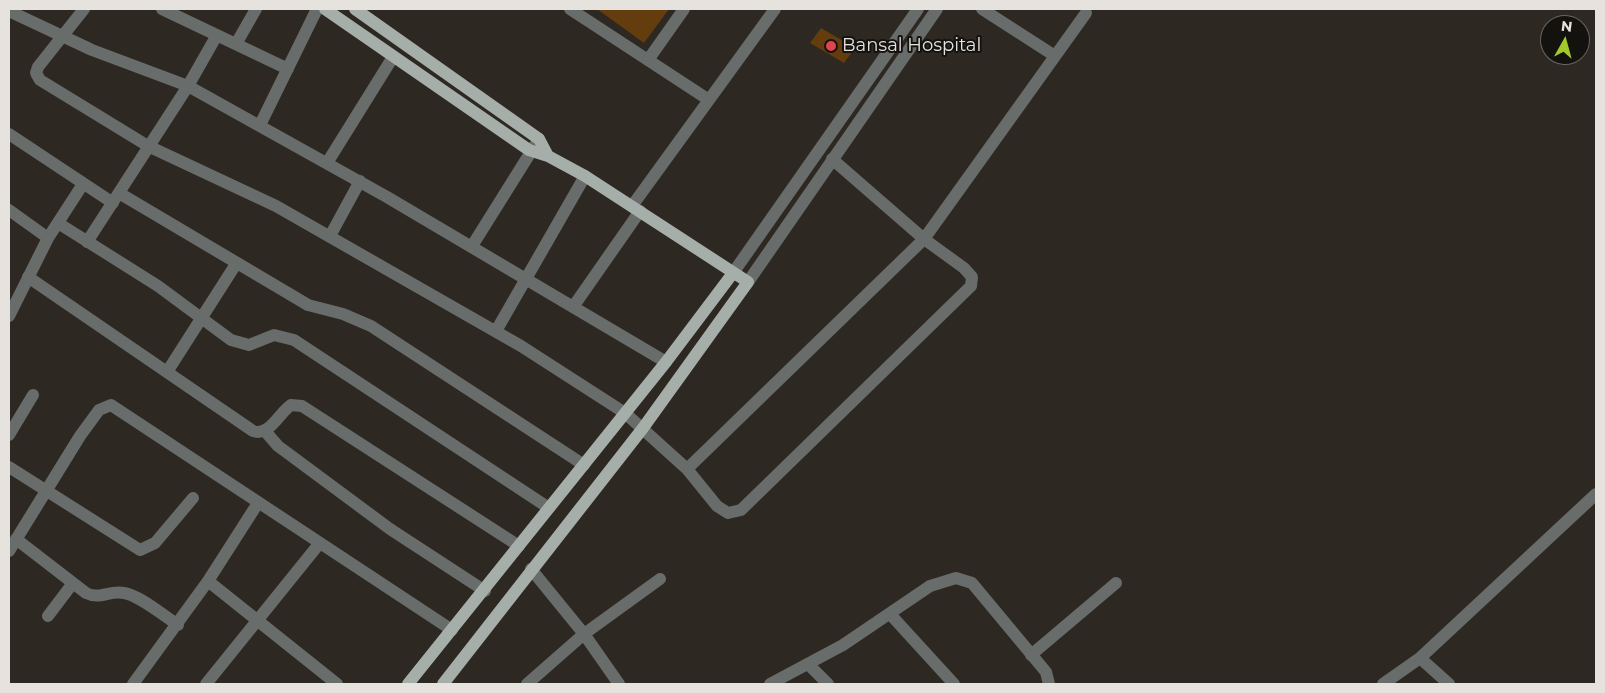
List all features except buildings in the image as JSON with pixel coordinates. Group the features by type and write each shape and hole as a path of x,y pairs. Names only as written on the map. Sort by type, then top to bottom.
{"main road":[{"path":"325,9 530,150 548,156 585,176 748,282 642,428 443,684"},
{"path":"355,9 539,138 548,156"},
{"path":"408,684 485,591 666,362 733,272"}],"street":[{"path":"84,9 38,67 36,76 148,146 276,206 330,236 496,332 625,413 686,469 723,511 733,513 741,510 969,289 972,281 970,273 924,239 832,159"},
{"path":"162,9 288,69"},
{"path":"236,44 256,9"},
{"path":"260,126 318,9"},
{"path":"648,60 684,9"},
{"path":"574,307 636,209 709,100 775,9"},
{"path":"733,272 918,9"},
{"path":"748,282 937,9"},
{"path":"982,9 1055,56"},
{"path":"9,11 64,36 188,86 360,181 666,362"},
{"path":"577,11 709,100"},
{"path":"686,469 924,239 1086,13"},
{"path":"88,242 188,86 217,35"},
{"path":"327,162 393,57"},
{"path":"9,134 83,184 116,198 308,305 343,314 371,326 584,465"},
{"path":"472,246 539,138"},
{"path":"496,332 525,278 585,176"},
{"path":"330,236 360,181"},
{"path":"9,316 48,238 83,184"},
{"path":"9,210 48,238"},
{"path":"58,223 158,286 240,344 249,345 274,335 294,340 549,508"},
{"path":"167,372 236,264"},
{"path":"28,277 253,431 258,433 265,431 291,404 302,406 519,546"},
{"path":"9,435 33,395"},
{"path":"9,551 80,436 99,410 111,405 452,630"},
{"path":"265,431 278,446 390,529 485,591"},
{"path":"9,467 140,550 155,543 194,498"},
{"path":"1384,684 1420,658 1596,494"},
{"path":"133,684 178,625 258,503"},
{"path":"16,539 92,596 126,593 178,625"},
{"path":"206,684 320,544"},
{"path":"531,569 584,634 619,684"},
{"path":"527,684 584,634 660,579"},
{"path":"770,684 843,645 930,586 946,580 965,579 972,583 1046,672 1049,684"},
{"path":"208,580 257,622 337,684"},
{"path":"48,616 73,583"},
{"path":"1031,655 1116,583"},
{"path":"890,614 954,684"},
{"path":"1420,658 1449,684"},
{"path":"808,664 828,684"}],"place":[{"name":"Bansal Hospital","path":"831,46"}]}
